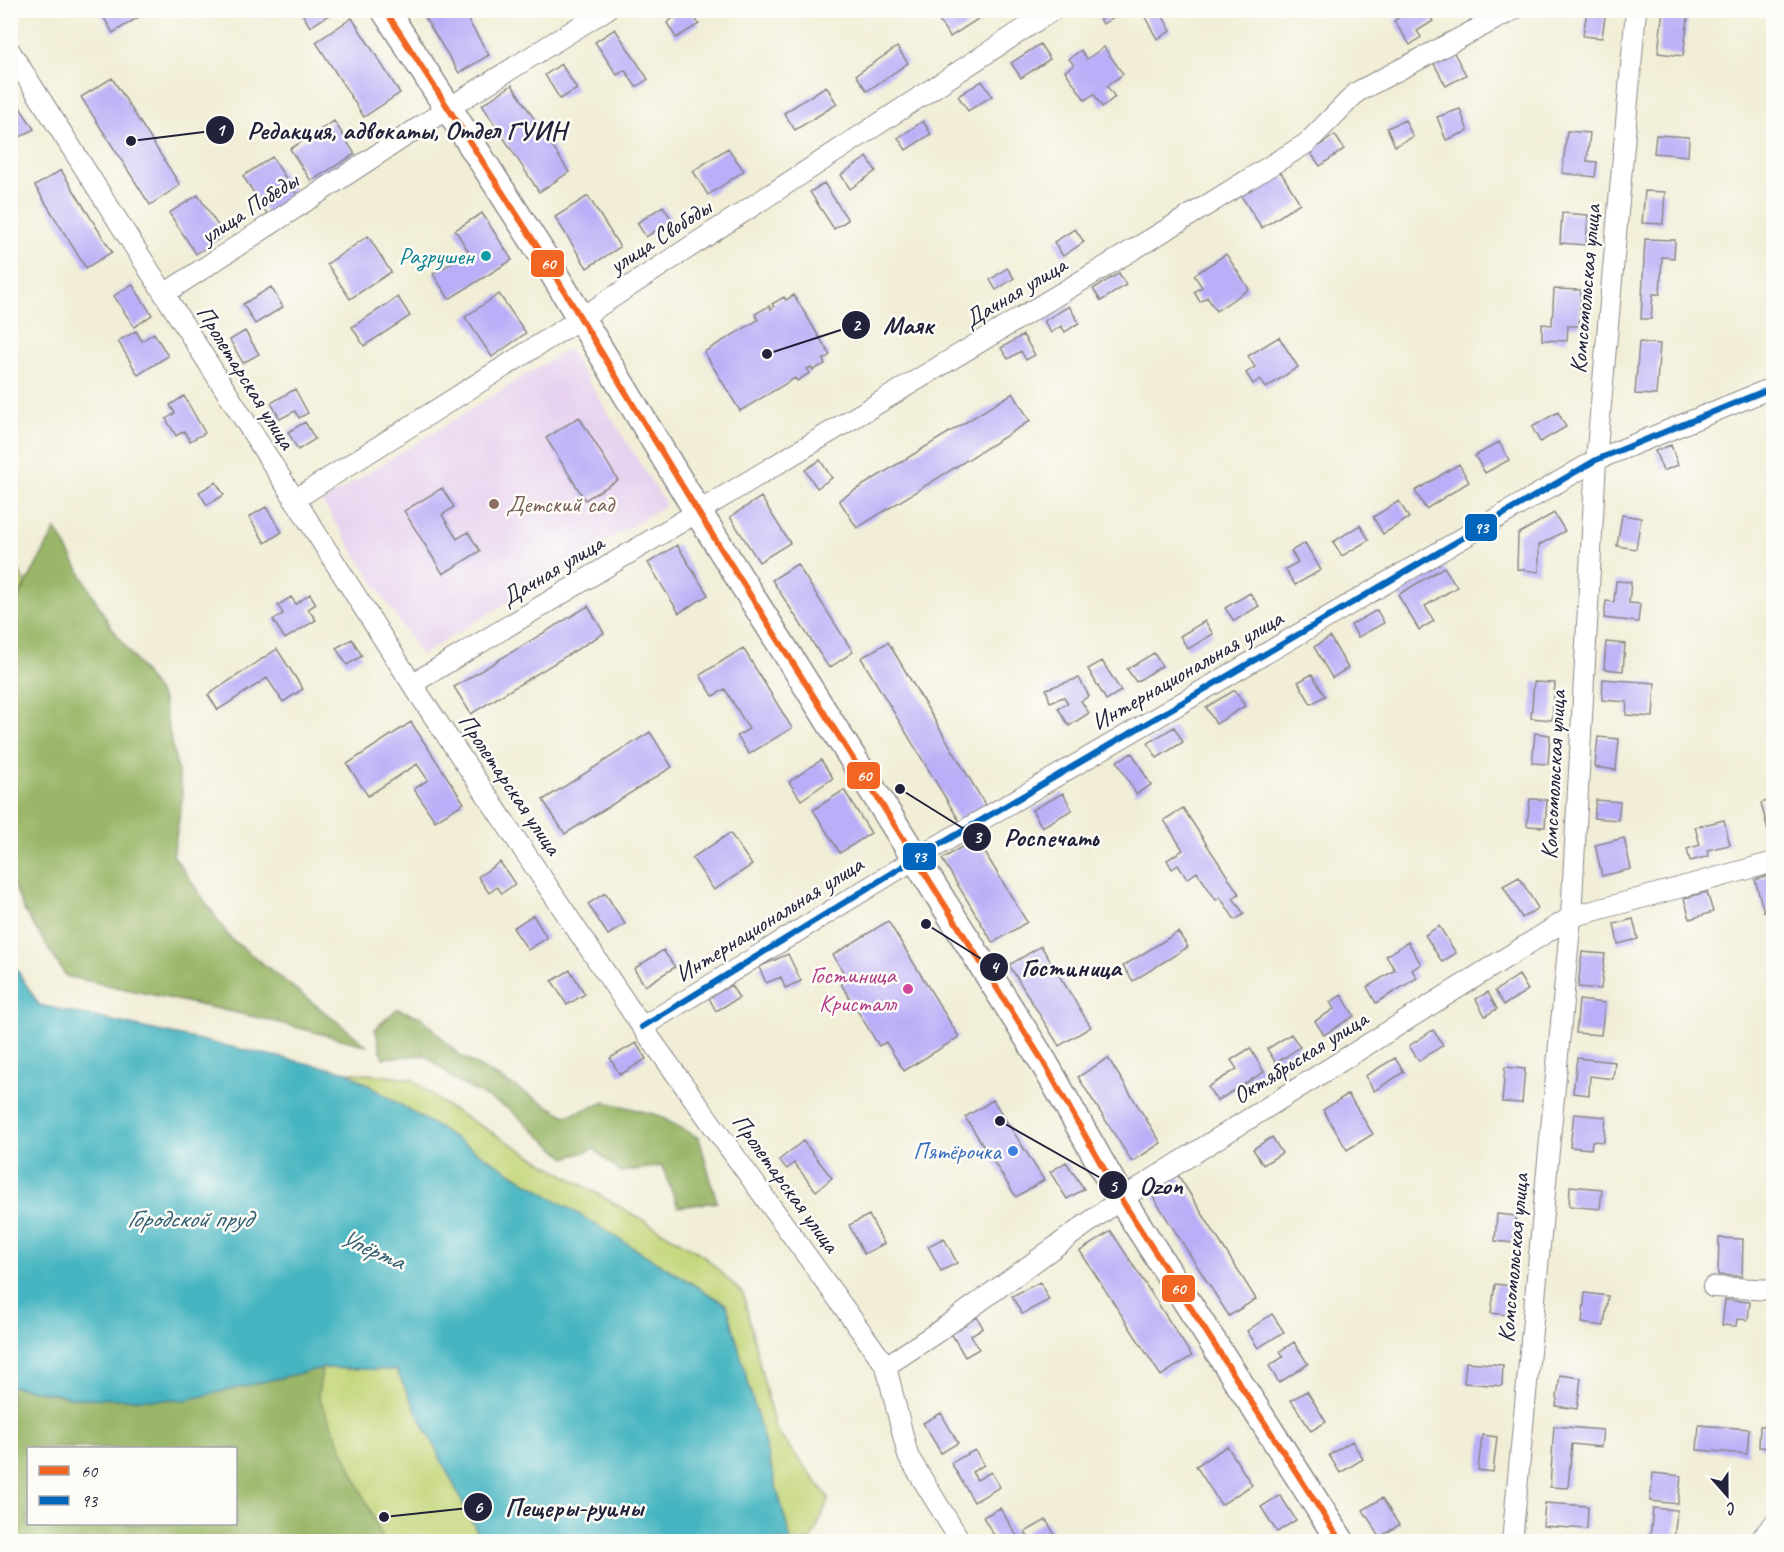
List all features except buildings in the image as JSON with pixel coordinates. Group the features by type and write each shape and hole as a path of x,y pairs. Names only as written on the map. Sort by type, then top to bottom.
{"main road":[{"path":"385,10 537,246 698,512 1044,1063 1121,1199 1341,1542"}],"street":[{"name":"улица Победы","path":"164,294 447,109 606,10"},
{"name":"улица Свободы","path":"294,500 581,318 1053,10"},
{"name":"Дачная улица","path":"412,684 1200,210 1307,143 1357,92 1513,10"},
{"name":"Комсомольская улица","path":"1512,1542 1571,917 1596,460 1635,10"},
{"name":"Пролетарская улица","path":"10,51 412,684 642,1027 886,1366 908,1456 961,1542"},
{"name":"Интернациональная улица","path":"642,1027 915,859 1596,460 1773,387"},
{"name":"Октябрьская улица","path":"886,1366 939,1331 1121,1199 1571,917 1773,861"},
{"path":"1713,1287 1773,1290"},
{"path":"1758,1542 1773,1524"}],"shaded area":[{"name":"Детский сад","path":"568,349 666,505 421,655 322,502"}],"green space":[{"path":"56,529 108,622 162,698 183,795 173,855 230,938 368,1046 269,1020 66,976 25,912 11,880 11,611"},
{"path":"11,550 25,585 10,611"},
{"path":"397,1009 421,1017 459,1055 566,1116 606,1102 657,1115 699,1138 717,1202 678,1207 662,1166 620,1172 594,1149 566,1158 509,1109 458,1082 425,1055 383,1058 375,1029"},
{"path":"347,1072 412,1079 446,1106 703,1255 743,1294 775,1429 829,1498 811,1541 791,1541 727,1305"},
{"path":"322,1368 396,1370 482,1541 11,1541 10,1386"},
{"path":"322,1368 318,1395 384,1541 11,1541 10,1386 77,1398 273,1379"}],"water":[{"name":"Городской пруд","path":"10,959 39,1005 347,1072 727,1305 791,1541 482,1541 396,1370 322,1368 186,1400 77,1398 11,1386"}],"transit line":[{"name":"60","path":"385,10 537,246 698,512 1044,1063 1121,1199 1341,1542"},
{"name":"93","path":"642,1027 915,859 1596,460 1774,387"}],"place":[{"name":"Редакция, адвокаты, Отдел ГУИН","path":"131,141"},
{"name":"Разрушен","path":"486,256"},
{"name":"Маяк","path":"767,354"},
{"name":"Детский сад","path":"494,504"},
{"name":"Роспечать","path":"900,789"},
{"name":"Гостиница","path":"926,924"},
{"name":"Гостиница Кристалл","path":"908,989"},
{"name":"Ozon","path":"1000,1121"},
{"name":"Пятёрочка","path":"1013,1151"},
{"name":"Пещеры-руины","path":"384,1517"}],"water label":[{"name":"Упёрта","path":"372,1249"}]}
